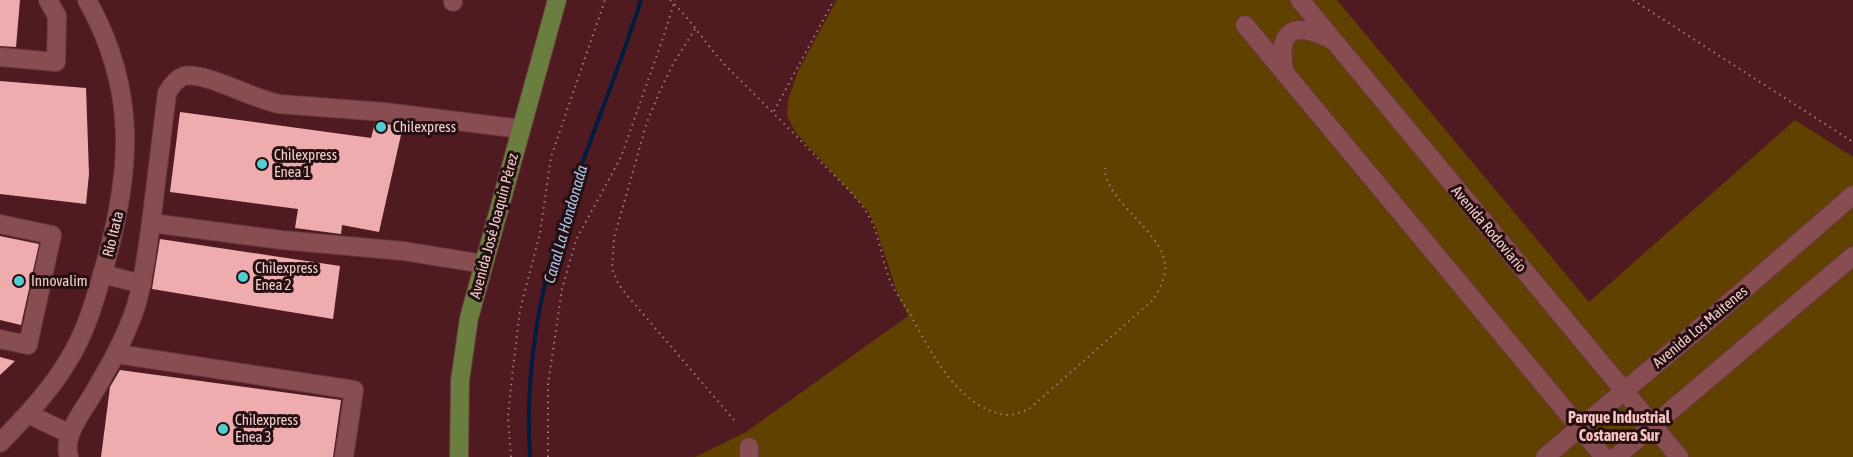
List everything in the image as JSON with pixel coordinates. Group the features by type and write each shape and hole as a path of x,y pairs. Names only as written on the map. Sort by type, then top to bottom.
{"main road":[{"name":"Avenida José Joaquín Pérez","path":"459,457 459,408 463,359 470,318 558,0"}],"street":[{"path":"0,57 56,62 57,16 48,0"},
{"name":"Río Itata","path":"0,443 54,382 72,354 87,321 102,274 122,192 126,157 125,127 117,70 87,0"},
{"name":"Avenida Rodoviario","path":"1300,0 1679,457"},
{"path":"1245,25 1604,457"},
{"path":"1285,74 1283,48 1291,32 1310,31 1332,40"},
{"path":"69,457 70,434 117,354 131,321 142,284 167,93 183,76 208,79 265,102 384,112 521,129"},
{"name":"Avenida Los Maitenes","path":"1545,457 1801,242 1853,195"},
{"path":"151,223 282,240 403,251 484,264"},
{"path":"0,224 52,235 28,345 0,339"},
{"path":"1616,457 1853,256"},
{"path":"102,274 142,284"},
{"path":"117,354 354,390 344,457"},
{"path":"28,414 70,434"}],"path":[{"path":"511,457 508,416 520,310 540,233 551,158 604,0"},
{"path":"669,0 681,10 728,68 773,112 866,211 885,260 891,283 929,349 953,382 981,407 1011,415 1029,409 1154,299 1165,274 1165,261 1144,226 1112,190 1105,177 1105,168"},
{"path":"773,112 834,0"},
{"path":"1633,0 1853,142"},
{"path":"548,457 548,384 562,290 576,240 621,158 674,2"},
{"path":"695,29 673,64 647,122 614,238 612,269 626,294 734,420"}],"shaded area":[{"path":"837,0 1337,0 1589,302 1795,120 1853,157 1853,457 695,457 746,432 908,316 868,211 796,133 787,116 788,100 799,69"}],"building":[{"path":"0,0 20,0 16,47 0,46"},
{"path":"0,81 86,88 89,174 86,204 0,194"},
{"name":"Chilexpress Enea 1","path":"180,112 371,138 375,123 403,126 379,232 342,225 341,234 295,228 298,209 170,192"},
{"name":"Innovalim","path":"0,236 39,244 21,325 0,320"},
{"name":"Chilexpress Enea 2","path":"160,239 340,266 333,319 152,289"},
{"path":"0,357 15,361 0,375"},
{"name":"Chilexpress Enea 3","path":"120,370 341,400 333,457 101,457 110,387"}],"waterway":[{"name":"Canal La Hondonada","path":"530,457 532,358 543,292 570,197 641,0"}],"place":[{"name":"Chilexpress","path":"381,127"},
{"name":"Chilexpress Enea 1","path":"262,164"},
{"name":"Chilexpress Enea 2","path":"243,277"},
{"name":"Innovalim","path":"19,281"},
{"name":"Chilexpress Enea 3","path":"223,429"}],"district":[{"name":"Parque Industrial Costanera Sur","path":"1619,426"}]}
